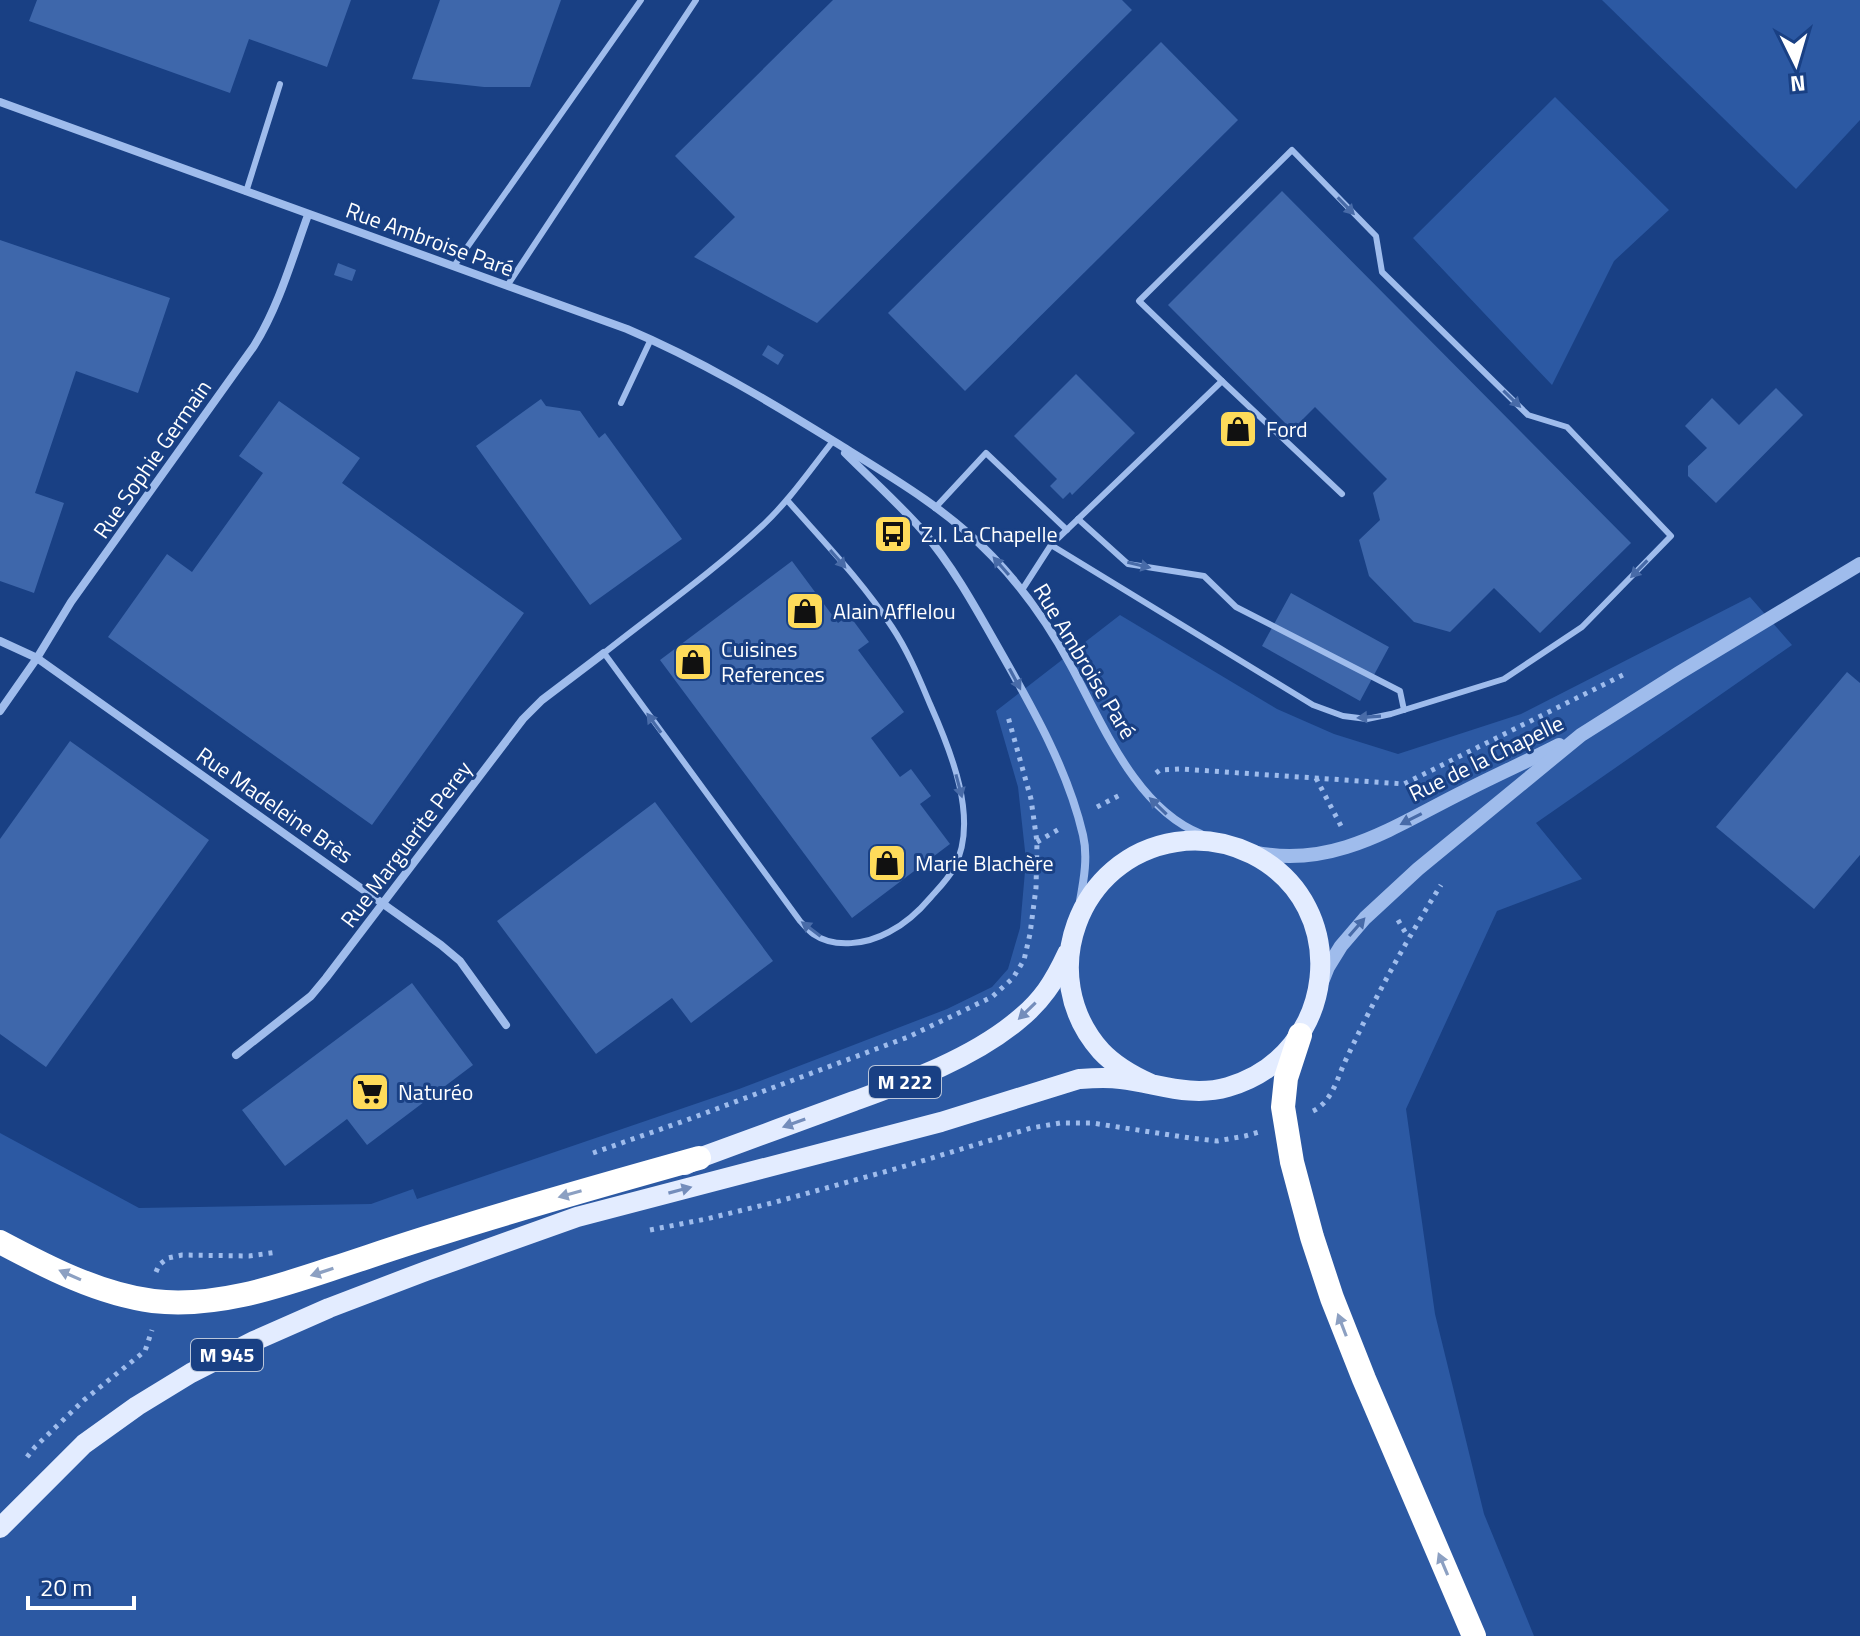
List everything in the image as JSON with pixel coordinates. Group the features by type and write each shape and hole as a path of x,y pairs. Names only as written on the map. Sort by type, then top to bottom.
{"highway":[{"path":"1300,1035 1286,1078 1283,1107 1292,1162 1312,1237 1364,1379 1474,1636"},
{"path":"0,1242 60,1271 125,1296 155,1301 237,1297 503,1213 699,1158"}],"main road":[{"path":"1187,840 1235,847 1261,859 1290,883 1310,915 1321,963 1318,993 1308,1022 1280,1059 1241,1083 1211,1091 1181,1091 1151,1084 1112,1061 1082,1022 1070,985 1072,938 1081,911 1103,880 1133,856 1150,848 1187,840"},
{"name":"M 222","path":"577,1217 699,1158 923,1076 978,1047 1018,1021 1037,1002 1054,981 1072,938"},
{"name":"M 222","path":"493,1246 577,1217 941,1122 1079,1079 1102,1077 1151,1084"},
{"name":"M 945","path":"0,1528 84,1444 191,1373 329,1308 493,1246"}],"street":[{"name":"Rue Ambroise Paré","path":"0,102 651,339 742,385 904,484 992,555 1022,590 1053,635 1115,746 1151,800 1187,829 1235,847"},
{"name":"Rue Sophie Germain","path":"0,711 71,602 265,328 308,215"},
{"name":"Rue Ambroise Paré","path":"833,441 922,530 955,574 1051,747 1078,818 1086,861 1072,938"},
{"path":"1581,735 1860,564"},
{"name":"Rue Madeleine Brès","path":"0,641 37,658 441,945 460,961 506,1025"},
{"name":"Rue Marguerite Perey","path":"236,1055 311,996 523,719 542,700 604,653"},
{"name":"Rue de la Chapelle","path":"1235,847 1267,855 1301,856 1353,846 1581,735"},
{"name":"Rue de la Chapelle","path":"1318,993 1328,967 1341,946 1365,918 1418,869 1581,735"}],"lane":[{"path":"454,266 641,0"},
{"path":"507,286 696,0"},
{"path":"246,192 280,84"},
{"path":"1051,545 1313,705 1343,716 1367,719 1504,679 1582,627 1671,536 1567,427 1528,415 1382,272 1376,236 1292,150 1139,301 1342,494"},
{"path":"621,403 651,339"},
{"path":"1022,590 1051,545 1222,381"},
{"path":"787,500 869,595 893,628 910,658 946,739 962,795 964,822 960,853 954,868 922,909 890,932 869,941 849,943 828,940 814,934 800,921 604,653 738,548 787,500 833,441"},
{"path":"935,508 986,453 1067,530"},
{"path":"1078,519 1128,564 1204,576 1236,607 1400,691 1404,710"}],"path":[{"path":"1037,842 1160,770 1404,784 1631,671 1679,673"},
{"path":"588,1155 908,1037 992,997 1013,978 1024,960 1030,934 1036,888 1037,842 1031,799 1004,702"},
{"path":"155,1276 159,1265 168,1258 182,1255 249,1256 279,1252"},
{"path":"26,1458 84,1400 145,1351 153,1328"}],"shaded area":[{"path":"1602,0 1860,0 1860,120 1796,189"},
{"path":"1555,97 1669,210 1614,261 1552,385 1413,238"},
{"path":"1750,597 1792,645 1536,823 1582,879 1497,911 1406,1109 1435,1314 1484,1514 1534,1636 0,1636 0,1133 139,1208 371,1204 413,1189 417,1199 739,1089 947,1009 992,987 1008,969 1020,928 1026,860 1018,787 996,711 1120,615 1277,709 1334,734 1398,754 1521,714"}],"building":[{"path":"37,0 351,0 327,67 249,39 230,93 29,21"},
{"path":"440,0 561,0 530,87 484,87 412,79"},
{"path":"833,0 1122,0 1132,10 817,323 694,257 735,217 675,156"},
{"path":"1161,42 1238,120 965,391 888,313"},
{"path":"1282,191 1631,543 1540,633 1494,588 1450,632 1414,622 1369,576 1359,540 1380,520 1373,493 1387,479 1315,407 1292,430 1168,305"},
{"path":"0,240 170,298 138,393 76,371 35,493 64,503 34,593 0,581"},
{"path":"338,263 356,270 352,281 334,275"},
{"path":"768,345 784,355 778,365 762,355"},
{"path":"1076,374 1135,433 1072,495 1070,492 1063,499 1050,486 1057,479 1014,436"},
{"path":"1776,388 1803,415 1716,503 1688,476 1688,466 1707,448 1685,426 1712,398 1739,425"},
{"path":"541,399 546,406 580,411 599,438 605,433 682,539 590,605 476,446"},
{"path":"279,401 360,458 342,483 524,613 372,825 108,637 167,554 192,572 263,473 239,456"},
{"path":"792,561 838,623 849,615 869,642 858,650 904,712 871,738 900,777 911,769 931,796 920,804 950,844 852,918 660,660"},
{"path":"1291,593 1389,647 1360,701 1262,646"},
{"path":"1847,672 1860,683 1860,855 1814,909 1716,827"},
{"path":"70,741 209,840 46,1067 0,1034 0,839"},
{"path":"655,802 773,961 691,1023 672,998 596,1054 497,921"},
{"path":"412,983 473,1065 367,1145 347,1119 285,1166 242,1110"}],"place":[{"name":"Ford","path":"1238,429"},
{"name":"Z.I. La Chapelle","path":"893,534"},
{"name":"Alain Afflelou","path":"805,611"},
{"name":"Cuisines References","path":"693,662"},
{"name":"Marie Blachère","path":"887,863"},
{"name":"Naturéo","path":"370,1092"}]}
